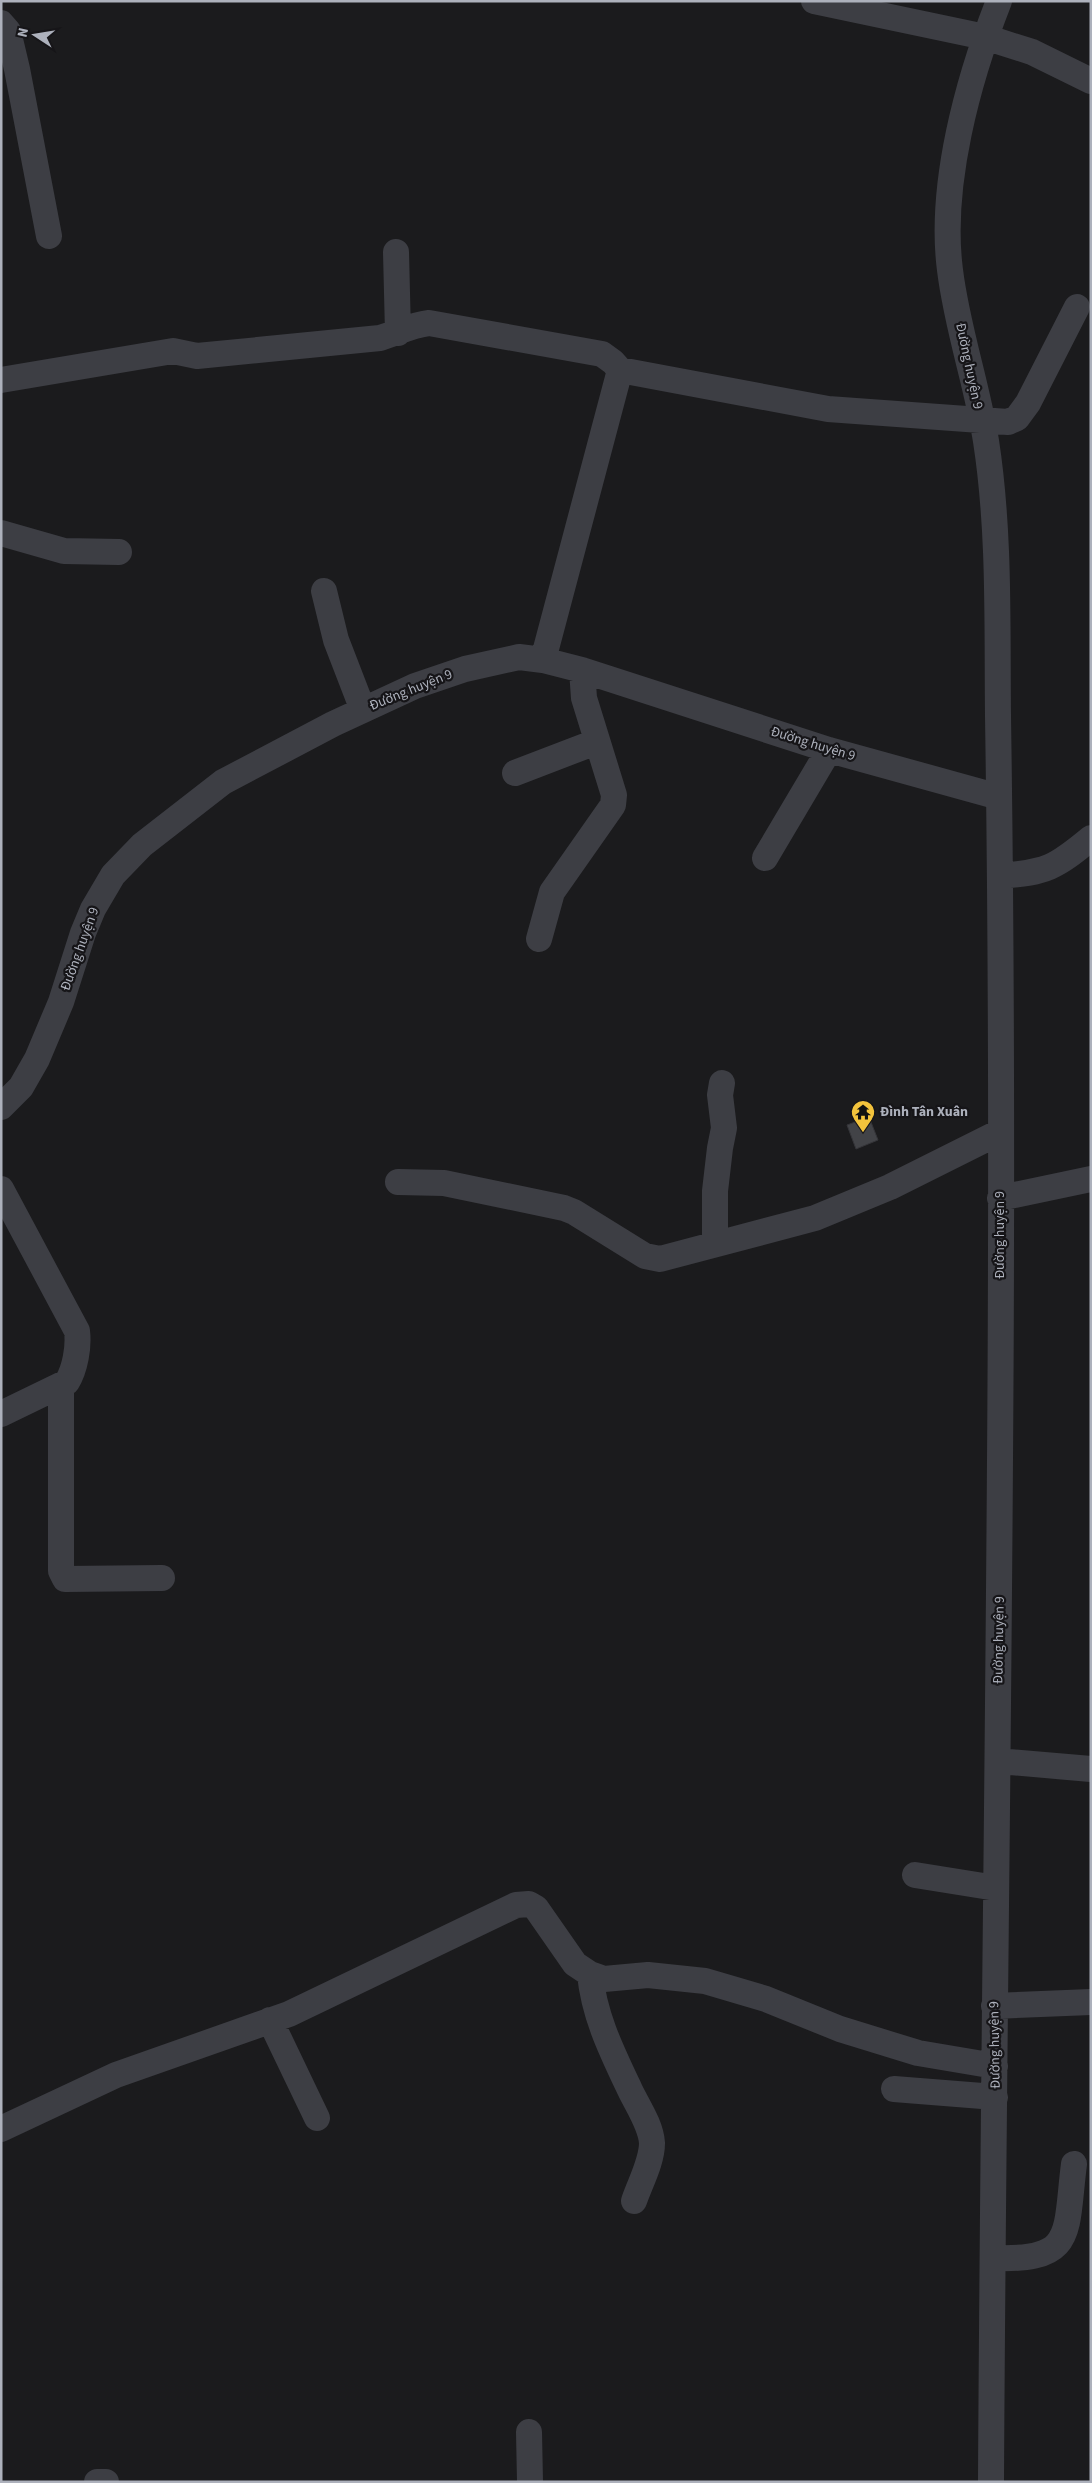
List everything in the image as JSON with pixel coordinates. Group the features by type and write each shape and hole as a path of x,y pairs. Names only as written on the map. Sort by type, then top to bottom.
{"street":[{"path":"814,1 843,4 985,36 1032,52 1091,81"},
{"name":"Đường huyện 9","path":"991,2482 995,2097 994,2006 998,1762 1001,876 996,531 986,438 951,275 948,225 951,186 965,106 985,36 999,1"},
{"path":"1,23 8,31 17,69 49,236"},
{"path":"396,252 398,333"},
{"path":"1,380 173,351 197,356 276,350 380,338 398,333 412,325 428,323 602,354 620,370 828,409 1008,422 1017,418 1028,403 1077,307"},
{"path":"543,660 620,370"},
{"path":"1,533 64,551 119,552"},
{"path":"324,591 336,640 363,710"},
{"name":"Đường huyện 9","path":"1,1107 21,1087 37,1059 61,1002 83,933 93,909 113,875 142,845 223,782 363,710 415,686 465,669 519,658 543,660 582,670 829,750 1000,797"},
{"path":"539,939 552,892 613,806 614,795 596,742 584,698 582,670"},
{"path":"515,773 596,742"},
{"path":"765,858 829,750"},
{"path":"1001,876 1036,873 1054,867 1091,838"},
{"path":"715,1244 716,1192 724,1128 720,1104 722,1082"},
{"path":"398,1182 444,1183 564,1208 574,1212 652,1259 660,1259 815,1218 890,1187 1000,1132"},
{"path":"1000,1198 1091,1179"},
{"path":"1,1189 78,1332 71,1375 62,1387 1,1414"},
{"path":"62,1387 61,1571 65,1579 162,1578"},
{"path":"998,1762 1091,1769"},
{"path":"915,1875 996,1888"},
{"path":"1,2128 116,2075 289,2014 516,1905 529,1904 536,1908 575,1964 590,1974 604,1979 648,1975 705,1981 766,1999 840,2029 918,2053 995,2066"},
{"path":"590,1974 596,2010 612,2053 648,2127 652,2141 650,2155 634,2201"},
{"path":"994,2006 1091,2002"},
{"path":"270,2020 317,2118"},
{"path":"894,2089 995,2097"},
{"path":"992,2258 1017,2259 1035,2257 1052,2250 1060,2243 1066,2228 1074,2164"},
{"path":"529,2432 530,2482"},
{"path":"97,2482 106,2482"}],"building":[{"name":"Đình Tân Xuân","path":"869,1117 878,1140 856,1149 847,1125"}],"place":[{"name":"Đình Tân Xuân","path":"863,1133"}]}
